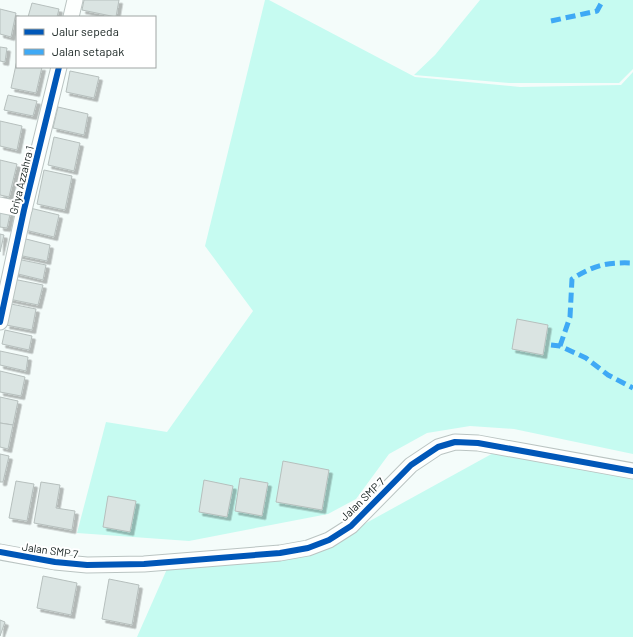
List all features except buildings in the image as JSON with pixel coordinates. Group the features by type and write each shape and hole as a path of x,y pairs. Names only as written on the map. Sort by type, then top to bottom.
{"street":[{"path":"71,16 75,0"},
{"name":"Griya Azzahra 1","path":"0,322 24,210 59,68"},
{"name":"Griya Azzahra 1","path":"0,205 24,210"},
{"name":"Jalan SMP 7","path":"0,552 56,562 87,565 137,564 280,553 308,548 329,540 351,526 411,465 438,447 455,442 478,443 633,471"}],"green space":[{"path":"265,0 269,0 415,77 520,87 621,85 633,72 633,454 514,429 470,426 427,433 389,454 356,499 328,514 189,541 77,533 106,422 167,432 253,311 205,246"},
{"path":"480,0 633,0 633,69 619,83 509,83 414,75 435,55"},
{"path":"497,451 633,475 633,637 137,637 167,569 308,555"}],"marked path":[{"path":"551,21 597,11 603,0"},
{"path":"560,346 570,317 572,279 587,270 601,265 633,263"},
{"path":"551,345 560,346 586,358 608,375 633,388"}],"cycle path":[{"path":"0,322 24,210 59,68"},
{"path":"0,552 55,562 87,565 144,564 280,553 308,548 329,540 351,526 411,465 438,447 455,442 478,443 633,471"}]}
